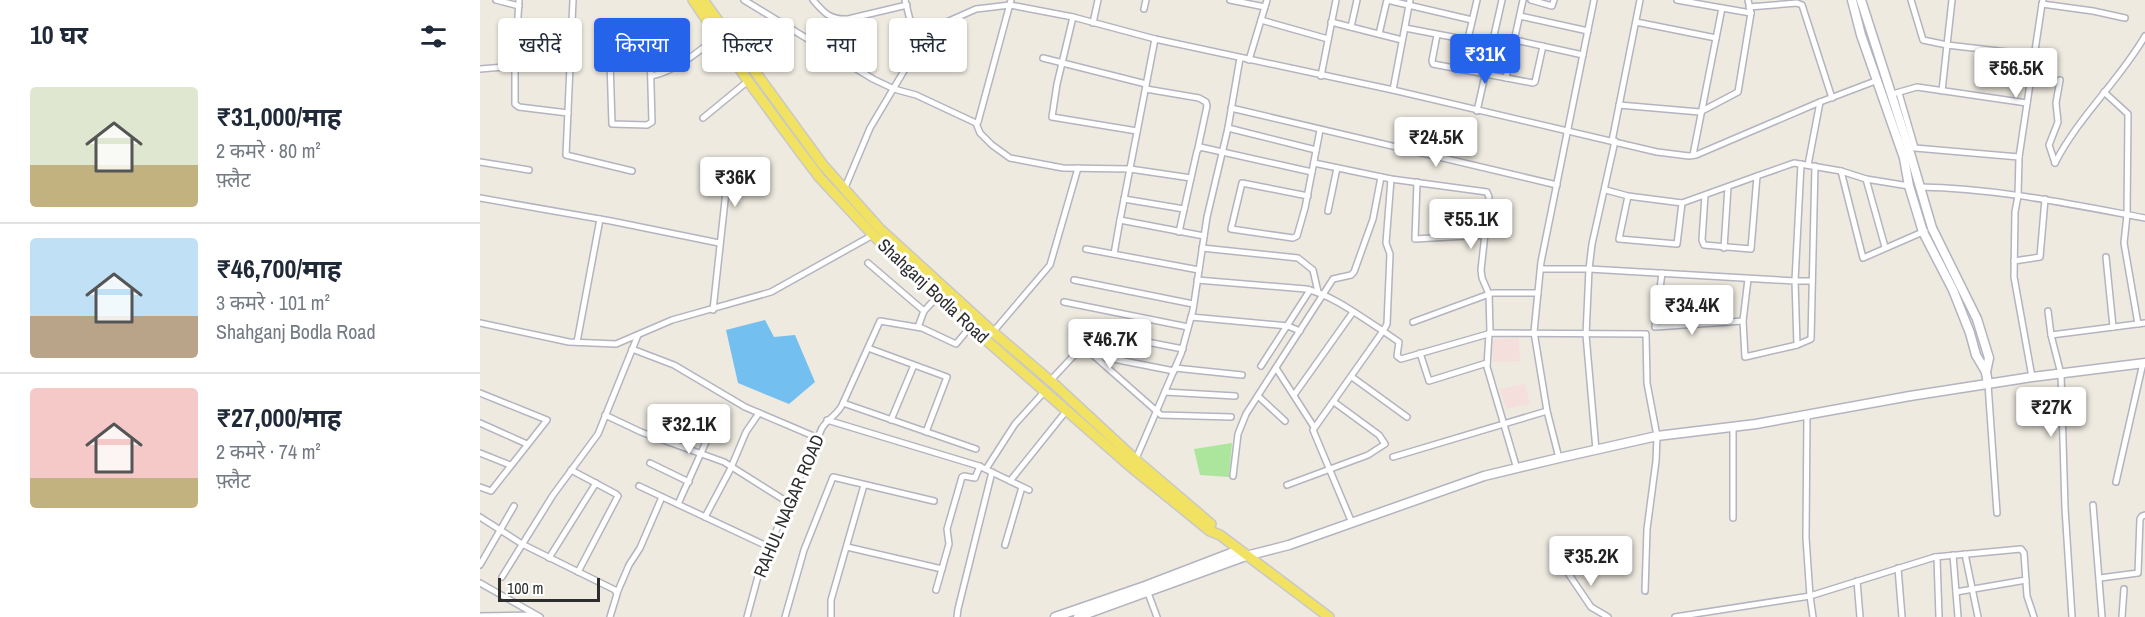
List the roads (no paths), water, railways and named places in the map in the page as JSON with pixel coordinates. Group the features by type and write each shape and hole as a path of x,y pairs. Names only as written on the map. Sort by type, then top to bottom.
{"main road":[{"name":"Shahganj Bodla Road","path":"693,0 706,18"},
{"name":"Shahganj Bodla Road","path":"703,0 787,117 844,191 890,239 1050,381 1133,464"},
{"path":"1852,0 1881,79 1895,94 1932,228 1977,319 1989,358 1986,372"},
{"path":"1861,0 1923,232 1953,290 1976,355 1986,372 1988,384"},
{"name":"Shahganj Bodla Road","path":"742,72 820,178 873,235 937,297 1066,410 1210,531 1220,535 1329,617"},
{"path":"1020,369 1027,360"},
{"path":"1055,617 1242,553 1289,545 1485,476 1559,458 1657,436 1733,426 2032,377 2144,363"},
{"path":"1078,617 1148,593 1242,553"}],"street":[{"path":"496,0 519,3 518,18"},
{"path":"573,0 566,156 632,171"},
{"path":"744,0 873,79 894,89 916,95 976,123 980,133 1010,158 1063,168 1130,169 1191,178"},
{"path":"813,0 826,15 838,19 848,19 906,3 910,18"},
{"path":"1093,22 1098,0"},
{"path":"1144,9 1146,0"},
{"path":"1230,0 1266,3 1249,60"},
{"path":"1321,76 1336,0"},
{"path":"1351,27 1358,0"},
{"path":"1379,34 1387,0 1409,3 1472,20"},
{"path":"1461,69 1477,0"},
{"path":"1477,111 1502,0"},
{"path":"1506,78 1523,0"},
{"path":"1531,0 1552,6 1554,0"},
{"path":"1559,458 1547,411 1534,332 1541,269 1594,0"},
{"path":"1596,450 1586,334 1589,269 1592,244 1606,190 1619,105 1640,0"},
{"path":"1677,0 1722,8 1797,3 1802,5 1832,98"},
{"path":"1911,0 1923,40 2034,55"},
{"path":"1942,91 1952,0"},
{"path":"2032,377 2014,277 2015,212 2018,196 2019,157 2043,2 2125,18"},
{"path":"976,123 1011,3"},
{"path":"956,18 976,9 1011,3 1155,39 1393,90 1657,152 1693,156 1820,102 1881,79"},
{"path":"1393,90 1409,3"},
{"path":"1619,105 1700,112 1739,91 1749,6"},
{"path":"1693,156 1722,8"},
{"path":"1520,16 1588,31"},
{"path":"1073,17 1052,117 1137,131"},
{"path":"1261,20 1328,39"},
{"path":"1331,22 1402,40"},
{"path":"1636,22 1716,38"},
{"path":"1405,28 1468,40"},
{"path":"1437,35 1432,63 1534,83 1543,46"},
{"path":"2060,80 2056,103 2058,122 2049,145 2055,163 2066,142 2135,53 2145,36"},
{"path":"1114,254 1155,39"},
{"path":"1515,40 1583,55"},
{"path":"651,76 665,73 702,49"},
{"path":"1042,58 1146,87 1199,98 1206,102 1179,232"},
{"path":"1133,464 1175,369 1191,317 1204,236 1228,128 1240,58"},
{"path":"480,69 498,67"},
{"path":"515,72 515,105 567,113"},
{"path":"610,72 612,124 651,124 651,72"},
{"path":"844,191 862,145 880,109 904,72"},
{"path":"703,118 748,81"},
{"path":"2019,157 1916,148 1895,94 1917,87 2027,103"},
{"path":"2051,334 2142,323 2124,243 2127,215 2128,114 2104,92"},
{"path":"1748,279 1743,321 1745,357 1797,345 1811,339 1812,166 1820,102"},
{"path":"1231,108 1557,185"},
{"path":"1228,128 1316,150"},
{"path":"1308,196 1242,183 1231,229 1296,238 1308,196 1320,130"},
{"path":"1198,148 1203,147 1312,172"},
{"path":"480,162 529,170"},
{"path":"1314,163 1391,179 1485,191 1489,197 1481,270 1489,294 1487,363 1502,424 1517,468"},
{"path":"1606,190 1628,196 1682,203 1794,163 1909,186"},
{"path":"1797,345 1795,281 1801,164"},
{"path":"993,332 1050,265 1078,168"},
{"path":"1328,211 1337,168"},
{"path":"1841,171 1863,258 1932,228"},
{"path":"712,310 728,172 756,178"},
{"path":"1705,195 1703,243 1707,247 1751,249 1757,176"},
{"path":"1233,476 1240,429 1246,414 1300,331 1321,293 1334,278 1351,275 1354,272 1373,219 1381,177"},
{"path":"1314,427 1352,377 1387,324 1390,254 1386,243 1391,179"},
{"path":"1866,179 1885,247"},
{"path":"1417,182 1415,239 1484,235"},
{"path":"1724,248 1728,187"},
{"path":"1920,187 1957,187 2045,199 2145,218"},
{"path":"1628,196 1618,237 1622,240 1676,245 1682,203"},
{"path":"480,198 719,243"},
{"path":"1124,199 1184,209"},
{"path":"2014,261 2040,257 2045,199"},
{"path":"1436,210 1487,212"},
{"path":"577,342 600,219"},
{"path":"1120,220 1204,236"},
{"path":"480,323 577,342 616,344 672,320 771,292 873,235"},
{"path":"1202,248 1298,258 1313,270 1321,293"},
{"path":"1086,249 1199,270"},
{"path":"2106,257 2113,327"},
{"path":"868,262 924,311"},
{"path":"1541,269 1589,269 1812,281"},
{"path":"1662,273 1655,327 1743,321"},
{"path":"1074,280 1193,304"},
{"path":"1197,280 1310,290 1321,293 1399,342 1397,356 1399,358 1489,333 1647,334 1647,383 1657,436 1646,536 1645,591"},
{"path":"1262,366 1310,290"},
{"path":"1413,322 1497,292 1538,293"},
{"path":"937,297 924,311 918,327 956,344 970,326"},
{"path":"1064,302 1188,327"},
{"path":"2048,311 2061,374 2064,504 2072,617"},
{"path":"1294,395 1353,312"},
{"path":"1191,317 1288,326 1300,331"},
{"name":"RAHUL NAGAR ROAD","path":"747,617 761,565 789,502 827,420 840,411 880,321 918,327"},
{"path":"1086,330 1182,350"},
{"path":"502,577 571,470 598,434 638,334"},
{"path":"868,348 947,376 926,432"},
{"path":"632,349 674,365 745,407 818,438"},
{"path":"1050,381 1077,350 1093,355 1175,369 1242,375"},
{"path":"1420,353 1429,381 1487,363"},
{"path":"1093,355 1161,415 1231,417"},
{"path":"2116,482 2144,363"},
{"path":"891,420 914,365"},
{"path":"1276,368 1314,427 1314,434 1352,523"},
{"path":"1352,377 1407,417"},
{"path":"1988,384 1997,513"},
{"path":"936,590 950,544 947,529 962,477 976,477 1015,424 1045,391"},
{"path":"1165,392 1235,396"},
{"path":"480,393 546,418 546,422 490,491 480,487"},
{"path":"1258,396 1285,421"},
{"path":"1287,485 1368,455 1386,442 1334,402"},
{"path":"843,403 976,449"},
{"path":"1010,481 1066,410"},
{"path":"1394,457 1547,411"},
{"path":"678,504 719,413"},
{"path":"705,517 746,432 759,413"},
{"path":"1807,414 1806,538 1807,571 1813,617"},
{"path":"605,415 641,432 731,466 789,502"},
{"path":"827,420 983,468 1029,490"},
{"path":"480,423 527,444"},
{"path":"1733,426 1733,518"},
{"path":"480,453 510,465"},
{"path":"650,463 689,482"},
{"path":"571,470 616,494 618,499 578,572"},
{"path":"957,617 992,472"},
{"path":"785,617 804,550 833,477 934,501"},
{"path":"549,558 596,483"},
{"path":"831,617 831,600 864,485"},
{"path":"639,486 769,548"},
{"path":"1005,545 1022,487"},
{"path":"610,617 629,565 640,548 662,497"},
{"path":"2093,505 2102,617"},
{"path":"480,565 514,506"},
{"path":"2100,578 2138,573 2140,519 2145,515"},
{"path":"480,518 522,544 617,593"},
{"path":"846,547 942,569"},
{"path":"1675,617 1810,596 1935,557 2021,549 2024,553 2027,596 2034,617"},
{"path":"1965,554 1978,617"},
{"path":"1953,555 1958,617"},
{"path":"1935,557 1937,558 1940,617"},
{"path":"1898,568 1902,617"},
{"path":"1568,573 1591,607 1608,617"},
{"path":"1956,592 2026,580"},
{"path":"1857,581 1860,617"},
{"path":"480,583 538,616"},
{"path":"2122,617 2124,589"},
{"path":"1148,593 1157,617"},
{"path":"1728,609 1728,617"},
{"path":"482,616 538,616"}],"water":[{"path":"765,320 774,337 795,335 815,382 789,404 738,383 726,330"}]}
